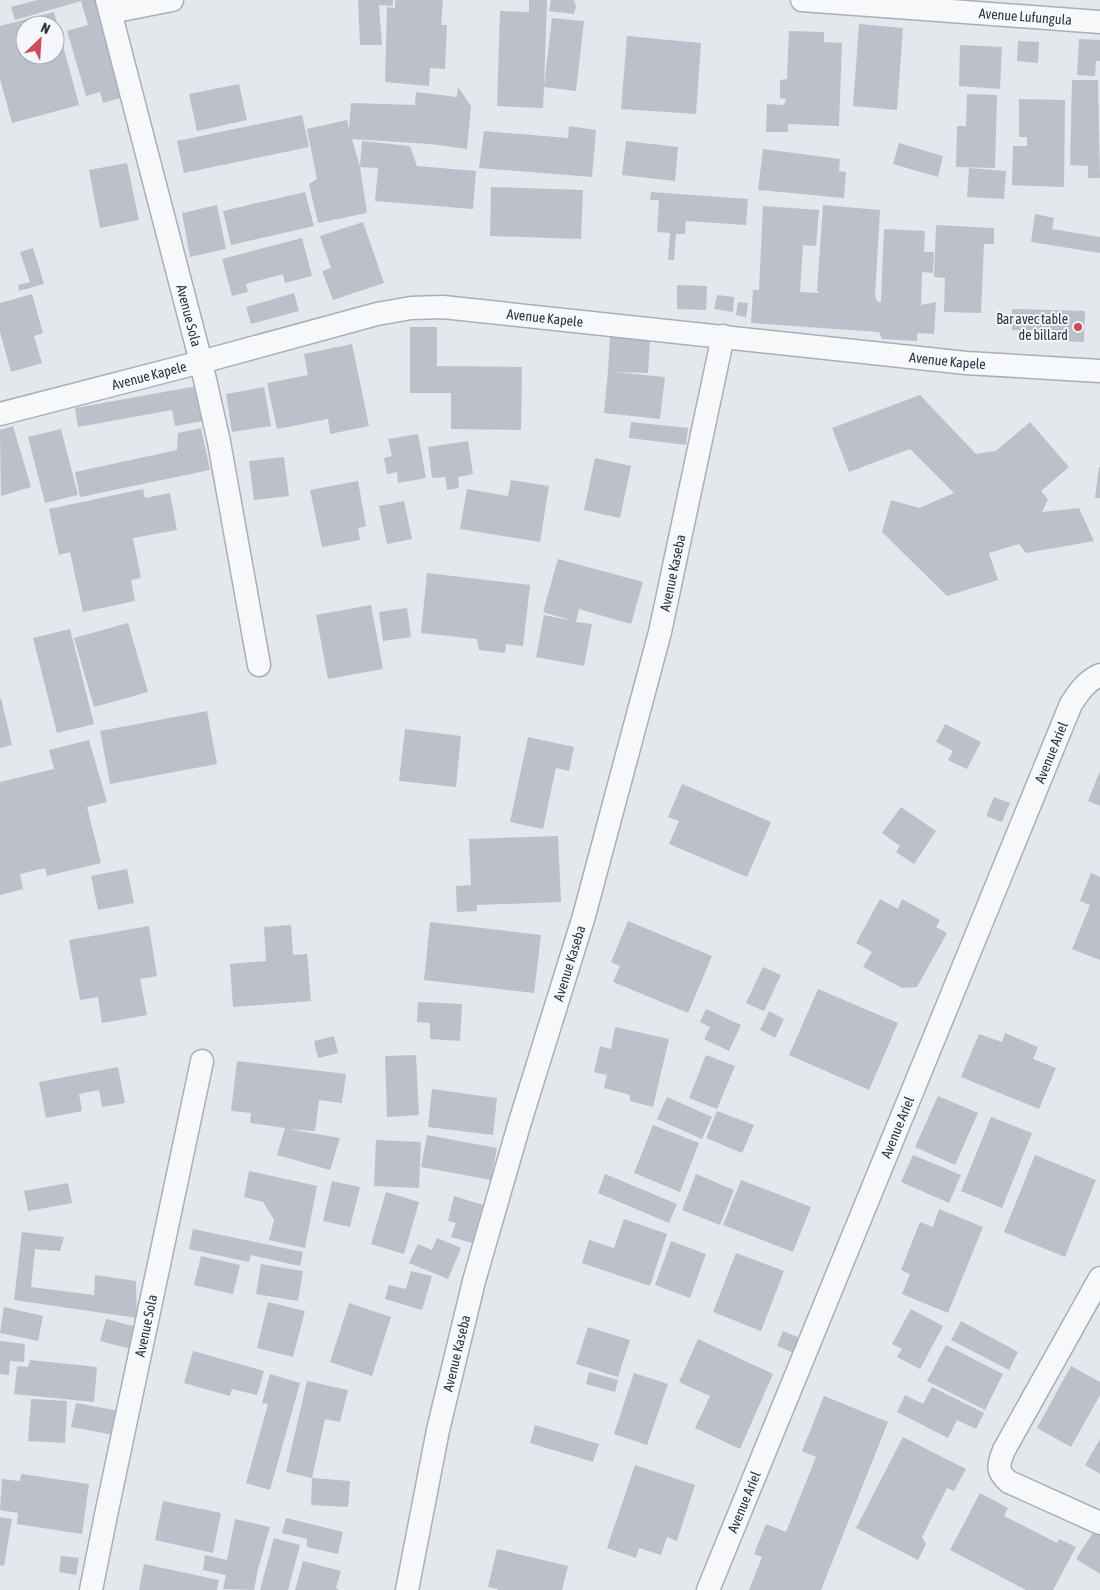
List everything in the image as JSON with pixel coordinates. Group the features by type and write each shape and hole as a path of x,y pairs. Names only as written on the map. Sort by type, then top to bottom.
{"street":[{"path":"109,6 172,0"},
{"name":"Avenue Lufungula","path":"802,0 1044,9 1100,22"},
{"name":"Avenue Sola","path":"109,6 201,362 219,442 259,665"},
{"name":"Avenue Kapele","path":"0,414 377,314 411,308 443,307 966,363 1100,371"},
{"name":"Avenue Kaseba","path":"407,1590 438,1430 474,1281 519,1125 584,916 660,632 723,336"},
{"name":"Avenue Ariel","path":"708,1590 1071,704 1080,690 1100,675"},
{"name":"Avenue Sola","path":"91,1590 202,1061"},
{"path":"1100,1278 1004,1450 999,1470 1003,1477 1010,1482 1100,1523"}],"building":[{"path":"37,0 97,0 124,97 103,103 100,92 86,96 67,31 88,25 81,1 32,15 15,15 15,20 11,7"},
{"path":"358,0 393,0 393,6 379,5 382,45 360,45"},
{"path":"395,0 443,0 441,25 447,25 445,69 430,68 429,86 385,82 387,7 395,8"},
{"path":"529,0 547,0 544,86 552,18 584,21 576,91 544,87 543,108 497,106 500,11 529,12"},
{"path":"551,0 574,0 576,6 574,14 549,11"},
{"path":"54,12 55,15 42,15"},
{"path":"15,22 15,65 65,65 65,53 79,105 12,123 0,79 0,26"},
{"path":"859,24 903,28 897,110 853,106"},
{"path":"789,31 824,32 824,42 842,43 839,126 788,124 788,132 766,132 767,104 784,105 786,99 780,98 780,80 787,79"},
{"path":"627,36 701,43 696,114 621,109"},
{"path":"1079,39 1100,40 1100,61 1096,61 1095,76 1077,75"},
{"path":"1018,41 1039,42 1038,63 1017,61"},
{"path":"960,45 1002,47 1000,89 959,86"},
{"path":"1072,80 1098,80 1100,178 1088,178 1088,166 1070,165"},
{"path":"239,84 247,120 197,131 189,94"},
{"path":"458,87 471,106 467,149 430,144 352,139 360,167 367,213 318,223 309,184 317,179 307,129 347,120 349,129 351,103 415,105 416,92 457,97"},
{"path":"967,94 997,95 995,168 956,167 957,126 966,126"},
{"path":"1019,99 1065,100 1064,187 1012,185 1013,146 1027,146 1027,137 1019,137"},
{"path":"302,115 309,147 184,173 177,141"},
{"path":"569,126 596,130 592,177 479,168 484,131 568,138"},
{"path":"362,141 410,146 417,166 476,171 473,209 375,201 378,168 360,167"},
{"path":"626,141 678,147 675,181 622,175"},
{"path":"899,143 943,156 938,177 893,164"},
{"path":"763,149 840,159 839,171 846,172 844,198 758,190"},
{"path":"127,163 139,220 100,228 89,170"},
{"path":"969,168 1006,171 1004,199 967,197"},
{"path":"491,187 583,190 581,239 490,236"},
{"path":"305,192 314,226 231,245 223,211"},
{"path":"651,192 748,199 746,225 686,221 685,234 676,234 674,260 668,260 670,233 657,232 659,200 650,200"},
{"path":"217,205 226,249 190,257 182,213"},
{"path":"823,205 880,210 875,296 878,302 881,302 884,229 925,231 924,252 934,252 933,273 922,272 921,305 936,302 934,334 917,333 917,341 882,339 879,332 751,323 753,290 759,290 763,206 819,210 816,246 803,245 800,292 820,293 817,291"},
{"path":"1035,214 1054,218 1052,229 1100,237 1100,253 1031,242"},
{"path":"363,222 384,283 333,300 322,271 331,268 320,236"},
{"path":"936,225 994,228 994,244 984,244 981,313 944,312 945,278 934,277"},
{"path":"302,238 312,276 285,283 283,274 246,284 248,292 232,296 222,259"},
{"path":"33,248 44,284 19,291 18,285 30,282 20,252"},
{"path":"677,285 707,286 706,310 677,309"},
{"path":"294,293 299,311 251,324 246,307"},
{"path":"32,294 43,333 34,336 42,363 11,372 0,332 0,303"},
{"path":"717,295 734,297 733,312 714,309"},
{"path":"738,302 748,303 746,317 736,315"},
{"path":"1012,309 1085,311 1084,342 1056,341 1056,331 1012,330"},
{"path":"410,327 437,327 437,366 522,367 521,430 451,429 451,393 410,393"},
{"path":"610,337 650,340 648,373 615,372 665,377 660,419 604,413"},
{"path":"352,344 369,426 330,434 328,419 277,429 267,383 308,375 304,354"},
{"path":"197,386 203,421 175,426 172,410 78,427 75,408"},
{"path":"264,387 271,426 232,432 226,394"},
{"path":"920,395 976,454 996,451 1030,422 1069,467 1041,491 1048,499 1042,512 1079,508 1094,541 1026,553 1019,544 989,553 998,580 947,596 882,532 891,500 919,508 954,493 910,449 849,472 832,428"},
{"path":"631,422 688,428 686,445 629,438"},
{"path":"13,426 31,487 1,496 0,430"},
{"path":"201,428 210,470 80,497 75,472 177,450 178,433"},
{"path":"61,429 78,495 45,503 28,437"},
{"path":"418,434 426,478 398,483 397,472 387,474 384,458 392,456 388,439"},
{"path":"468,441 473,474 458,477 459,488 447,490 445,477 432,478 428,447"},
{"path":"284,457 289,496 254,500 249,461"},
{"path":"595,458 631,466 620,518 584,510"},
{"path":"1099,467 1100,498 1095,498"},
{"path":"511,480 549,486 540,542 460,529 467,489 508,496"},
{"path":"358,481 366,526 358,528 360,540 322,547 310,490"},
{"path":"143,489 145,498 170,493 177,530 133,538 141,578 131,580 135,601 83,612 70,552 59,555 49,509"},
{"path":"404,501 412,539 387,544 379,506"},
{"path":"558,559 643,582 631,624 579,609 576,622 592,624 584,666 536,657 544,615 573,621 543,612"},
{"path":"427,573 530,585 523,646 506,644 505,653 479,650 477,639 421,633"},
{"path":"371,605 383,669 328,679 316,615"},
{"path":"407,608 411,637 383,641 379,612"},
{"path":"128,623 148,692 94,707 74,638"},
{"path":"70,629 94,724 57,733 33,638"},
{"path":"0,699 12,745 0,748"},
{"path":"207,711 217,764 110,784 100,731"},
{"path":"945,724 981,742 967,769 948,760 953,751 936,742"},
{"path":"405,729 461,736 456,787 399,781"},
{"path":"528,737 574,747 569,771 556,768 543,829 510,822"},
{"path":"89,740 107,802 87,807 101,863 47,876 45,868 20,874 23,889 0,895 0,782 54,769 49,750"},
{"path":"1100,771 1100,806 1088,801"},
{"path":"682,784 771,822 747,877 669,844 679,821 668,817"},
{"path":"994,797 1010,803 1002,822 986,816"},
{"path":"901,807 936,831 914,864 896,852 900,846 882,833"},
{"path":"558,836 561,902 477,905 477,911 457,912 456,886 471,885 469,839"},
{"path":"127,869 134,903 98,910 91,876"},
{"path":"1091,873 1100,877 1100,960 1072,949 1090,905 1080,901"},
{"path":"880,899 898,909 902,899 940,920 936,927 947,933 917,987 902,988 863,967 872,952 856,943"},
{"path":"628,921 712,956 688,1013 613,982 620,966 611,962"},
{"path":"430,922 541,935 534,993 424,980"},
{"path":"291,925 293,955 307,954 311,1001 233,1007 230,964 266,961 264,927"},
{"path":"149,926 157,976 140,979 147,1015 102,1023 98,997 80,1000 69,940"},
{"path":"763,967 781,975 764,1011 746,1003"},
{"path":"818,989 898,1023 869,1090 789,1055"},
{"path":"418,1002 462,1004 460,1041 430,1039 430,1023 417,1022"},
{"path":"706,1009 741,1025 729,1051 704,1039 710,1027 700,1022"},
{"path":"769,1011 784,1019 775,1038 760,1030"},
{"path":"615,1027 669,1039 653,1107 630,1101 630,1095 604,1088 607,1075 594,1072 600,1046 611,1049"},
{"path":"1005,1033 1038,1047 1033,1059 1056,1068 1039,1109 961,1077 979,1034 1002,1042"},
{"path":"334,1036 338,1053 318,1058 314,1041"},
{"path":"416,1055 419,1115 387,1117 385,1056"},
{"path":"706,1055 735,1066 717,1109 689,1098"},
{"path":"237,1061 346,1074 342,1103 319,1100 315,1131 288,1129 340,1138 330,1170 277,1155 285,1128 250,1123 251,1113 231,1111"},
{"path":"118,1067 125,1103 102,1107 99,1090 79,1094 82,1111 46,1118 39,1082"},
{"path":"432,1089 497,1098 493,1135 428,1127"},
{"path":"938,1096 978,1113 955,1165 915,1147"},
{"path":"667,1097 712,1117 702,1139 657,1119"},
{"path":"717,1111 754,1125 742,1153 706,1138"},
{"path":"991,1117 1032,1133 1002,1208 961,1191"},
{"path":"653,1125 699,1143 680,1192 634,1173"},
{"path":"427,1135 497,1148 491,1180 421,1167"},
{"path":"376,1140 421,1142 419,1188 374,1186"},
{"path":"913,1155 961,1175 949,1203 901,1182"},
{"path":"1035,1155 1096,1180 1065,1257 1004,1232"},
{"path":"249,1171 317,1186 305,1248 269,1240 274,1220 263,1202 244,1197"},
{"path":"605,1174 677,1204 669,1223 598,1193"},
{"path":"696,1174 734,1190 720,1225 682,1210"},
{"path":"741,1180 811,1207 793,1252 723,1225"},
{"path":"332,1181 360,1187 350,1227 323,1221"},
{"path":"68,1183 72,1203 28,1211 24,1191"},
{"path":"386,1192 419,1202 404,1254 371,1244"},
{"path":"454,1196 483,1205 472,1243 451,1237 456,1223 448,1221"},
{"path":"939,1209 983,1227 948,1313 902,1294 910,1274 901,1270 920,1222 933,1227"},
{"path":"624,1219 667,1234 650,1286 582,1263 589,1240 614,1248"},
{"path":"193,1229 303,1252 300,1266 251,1255 249,1262 189,1249"},
{"path":"22,1232 64,1237 60,1251 35,1249 31,1287 94,1295 95,1275 136,1281 137,1318 14,1300"},
{"path":"437,1238 461,1248 448,1279 409,1263 418,1244 432,1250"},
{"path":"671,1241 706,1254 690,1298 655,1285"},
{"path":"736,1253 784,1271 761,1331 713,1312"},
{"path":"201,1256 240,1265 233,1294 194,1285"},
{"path":"261,1264 303,1271 298,1301 256,1294"},
{"path":"411,1271 432,1276 422,1310 385,1299 389,1285 406,1289"},
{"path":"268,1302 305,1311 293,1357 257,1348"},
{"path":"349,1303 391,1317 372,1376 330,1362"},
{"path":"4,1307 43,1316 38,1341 0,1333"},
{"path":"911,1309 943,1326 920,1369 897,1357 902,1349 892,1344"},
{"path":"106,1319 137,1327 131,1349 100,1341"},
{"path":"961,1321 1018,1352 1009,1370 951,1340"},
{"path":"588,1327 630,1340 618,1377 576,1364"},
{"path":"783,1331 805,1340 799,1355 777,1346"},
{"path":"698,1339 773,1374 740,1449 695,1428 710,1396 679,1382"},
{"path":"0,1341 25,1344 24,1362 10,1361 9,1375 0,1374"},
{"path":"946,1345 1003,1374 985,1410 927,1381"},
{"path":"193,1351 264,1371 257,1395 232,1389 230,1396 184,1383"},
{"path":"30,1360 97,1367 94,1402 14,1394 17,1366 28,1367"},
{"path":"1071,1366 1100,1382 1100,1395 1071,1447 1037,1428"},
{"path":"589,1372 618,1380 615,1392 586,1384"},
{"path":"634,1373 668,1384 647,1445 614,1434"},
{"path":"270,1374 300,1383 270,1490 246,1483 268,1404 262,1403"},
{"path":"307,1381 348,1390 340,1422 325,1419 312,1478 286,1472"},
{"path":"932,1387 984,1413 976,1429 957,1420 948,1438 897,1412 905,1395 923,1404"},
{"path":"824,1396 888,1422 821,1590 749,1590 762,1557 754,1554 766,1524 786,1532 816,1457 802,1451"},
{"path":"31,1399 67,1401 65,1443 28,1441"},
{"path":"76,1403 119,1411 114,1435 71,1427"},
{"path":"535,1425 599,1444 593,1462 530,1443"},
{"path":"903,1437 966,1469 954,1491 947,1488 922,1537 926,1544 918,1560 856,1528"},
{"path":"1100,1439 1100,1474 1085,1465"},
{"path":"635,1465 695,1485 677,1541 667,1537 661,1555 639,1548 636,1558 607,1548"},
{"path":"21,1474 89,1484 82,1534 17,1524 18,1513 0,1510 2,1479 20,1481"},
{"path":"312,1478 350,1481 348,1507 311,1505"},
{"path":"980,1493 1008,1508 1004,1516 1057,1543 1059,1539 1076,1547 1053,1590 1026,1590 950,1550"},
{"path":"163,1501 221,1513 213,1553 155,1540"},
{"path":"0,1517 12,1519 4,1566 0,1565"},
{"path":"286,1518 343,1532 338,1554 307,1547 307,1539 282,1533"},
{"path":"235,1519 270,1527 254,1590 223,1589 226,1575 203,1570 205,1555 227,1560"},
{"path":"1094,1531 1100,1535 1100,1574 1076,1559"},
{"path":"274,1538 300,1545 288,1590 260,1590"},
{"path":"497,1549 568,1566 562,1590 498,1590 488,1587"},
{"path":"61,1556 79,1558 76,1575 59,1572"},
{"path":"303,1561 341,1571 336,1588 339,1590 295,1590"},
{"path":"144,1564 219,1580 217,1590 139,1590"}],"place":[{"name":"Bar avec table de billard","path":"1078,327"}]}
